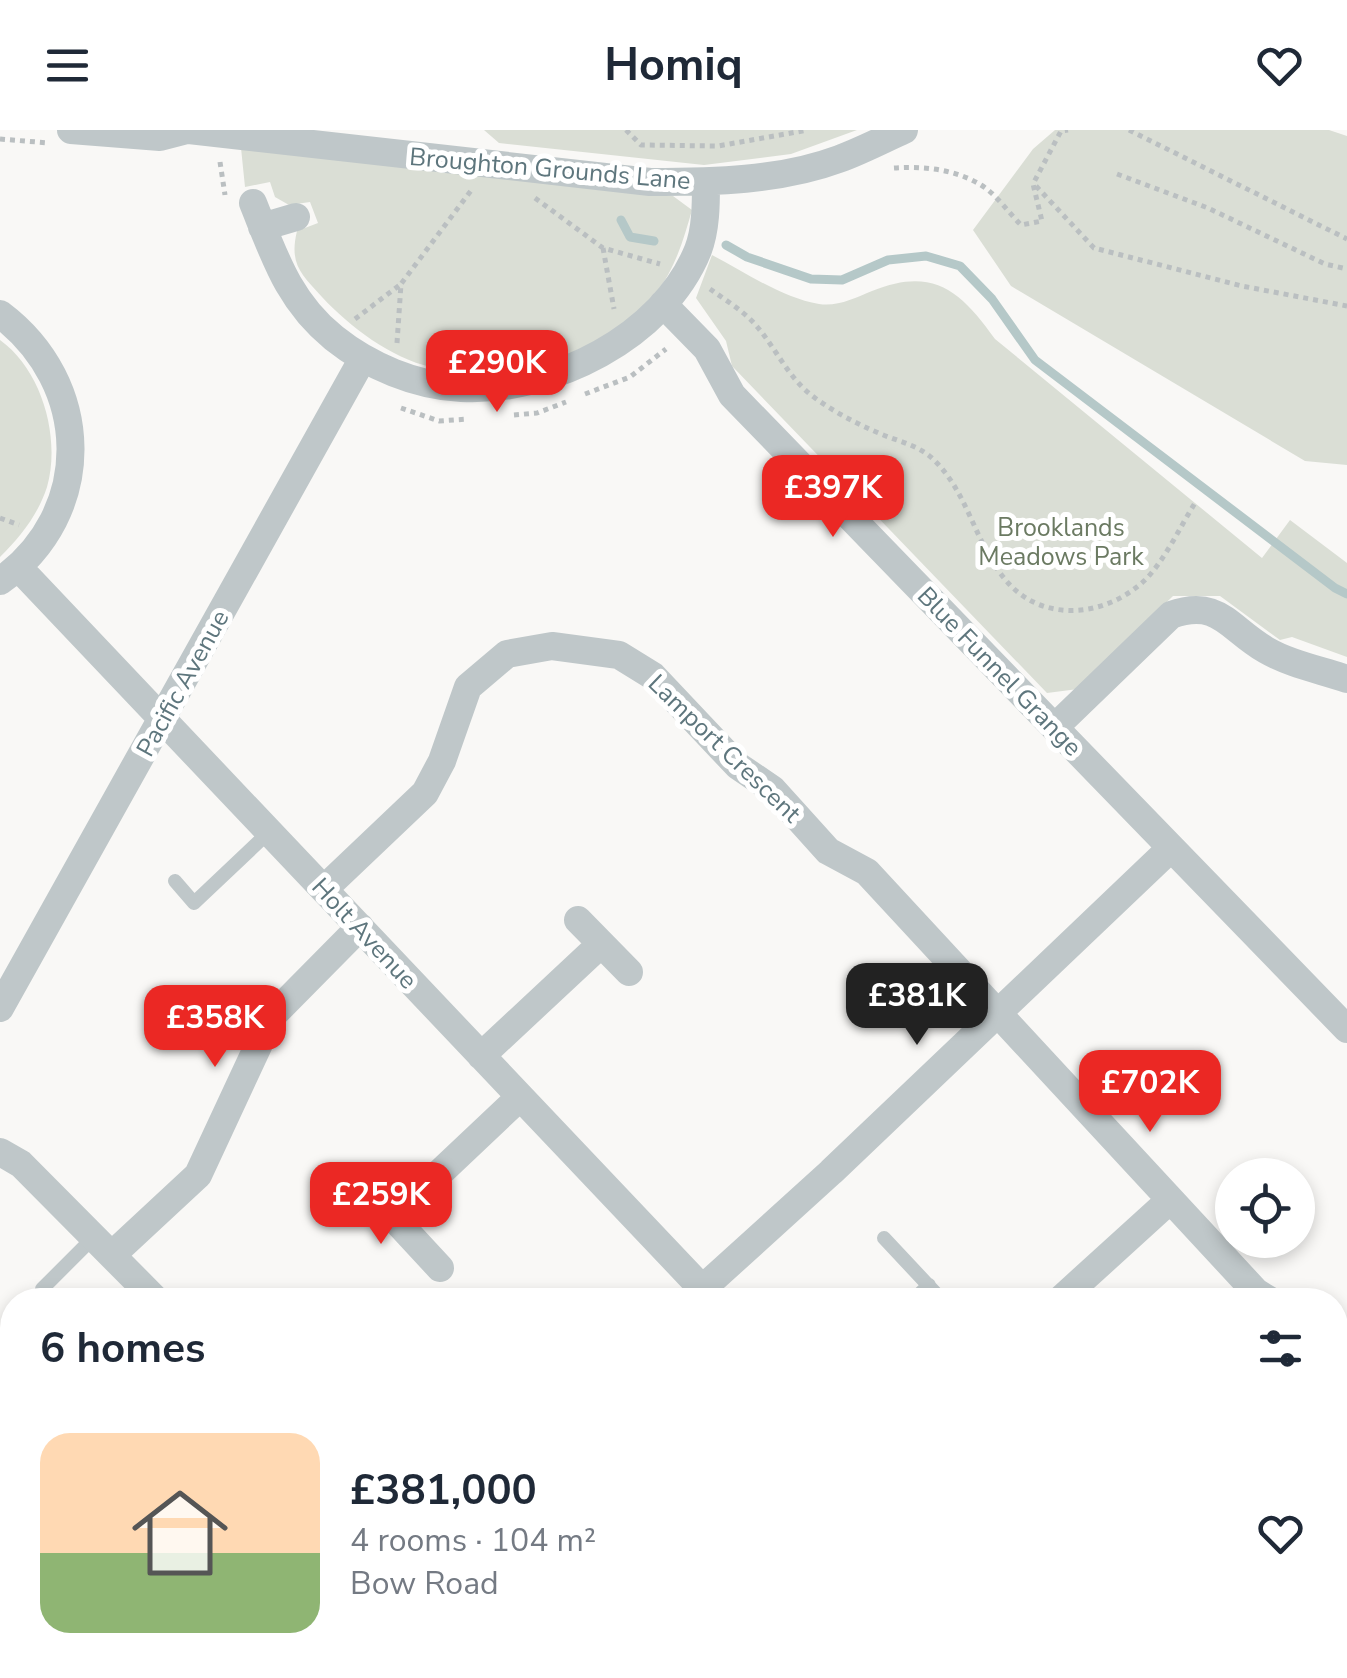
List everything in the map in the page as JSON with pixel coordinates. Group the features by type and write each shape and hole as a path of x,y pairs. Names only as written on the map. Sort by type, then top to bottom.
{"street":[{"name":"Broughton Grounds Lane","path":"71,130 160,137 188,130 650,182 706,182 770,175 836,160 904,130"},
{"path":"248,214 300,303 332,336 362,358 394,374 458,388 516,385 565,372 620,340 663,304 699,248 706,212 706,182"},
{"path":"248,214 296,217"},
{"name":"Blue Funnel Grange","path":"663,304 707,350 732,396 1347,1029"},
{"path":"0,314 24,334 50,368 66,406 71,434 68,476 56,517 42,541 9,574"},
{"name":"Pacific Avenue","path":"0,1008 362,358"},
{"name":"Holt Avenue","path":"9,574 161,720 324,889 695,1288"},
{"path":"1055,727 1171,615 1192,608 1212,611 1268,652 1347,679"},
{"name":"Lamport Crescent","path":"324,889 425,793 442,760 468,686 507,654 552,646 619,654 653,676 738,766 772,788 828,852 867,872 1252,1288"},
{"path":"710,1288 1170,849"},
{"path":"578,920 629,972"},
{"path":"104,1245 198,1176 272,1016 360,928"},
{"path":"481,1056 600,944"},
{"path":"393,1217 520,1097"},
{"path":"0,1152 21,1164 145,1288"},
{"path":"365,1186 440,1268"},
{"path":"1073,1288 1170,1200"}],"lane":[{"path":"175,881 194,903 269,832"},
{"path":"884,1238 932,1288"},
{"path":"43,1288 104,1245"},
{"path":"926,1288 929,1285"}],"path":[{"path":"626,130 642,145 718,146 808,130"},
{"path":"890,168 920,167 950,173 982,186 1021,225 1042,221 1034,184 1061,131 1068,130"},
{"path":"1129,130 1347,239"},
{"path":"222,134 220,160 248,214"},
{"path":"332,336 401,284 475,186 474,161"},
{"path":"1117,174 1208,208 1325,264 1347,269"},
{"path":"1034,184 1094,248 1242,286 1347,306"},
{"path":"529,194 603,248 686,272 754,323 781,363 810,394 843,417 926,452 954,479 1005,580 1030,602 1056,612 1088,610 1122,597 1147,578 1195,503"},
{"path":"603,248 620,340"},
{"path":"394,374 401,284"},
{"path":"498,416 537,413 630,377 663,352 685,327"},
{"path":"348,385 439,421 478,418"}],"green space":[{"path":"484,130 857,130 791,154 704,165 499,143"},
{"path":"1055,130 1329,130 1347,136 1347,465 1305,461 1011,286 973,230 1033,149"},
{"path":"241,148 673,196 692,210 678,254 662,285 633,316 609,334 582,349 523,368 461,371 431,367 372,340 308,282 296,260 295,242 297,231 318,223 310,202 289,205 275,197 270,182 245,187"},
{"name":"Brooklands Meadows Park","path":"712,255 778,290 819,304 839,303 912,281 944,288 957,296 995,339 1262,558 1290,520 1347,563 1347,657 1292,637 1280,640 1220,596 1173,596 1078,689 1047,693 732,366 726,341 696,298"},
{"path":"0,340 15,353 37,387 49,427 51,468 39,507 0,557"}],"waterway":[{"path":"621,220 630,237 654,241"},
{"path":"726,245 747,257 811,279 842,280 888,260 926,256 960,266 992,299 1035,360 1347,594"}]}
